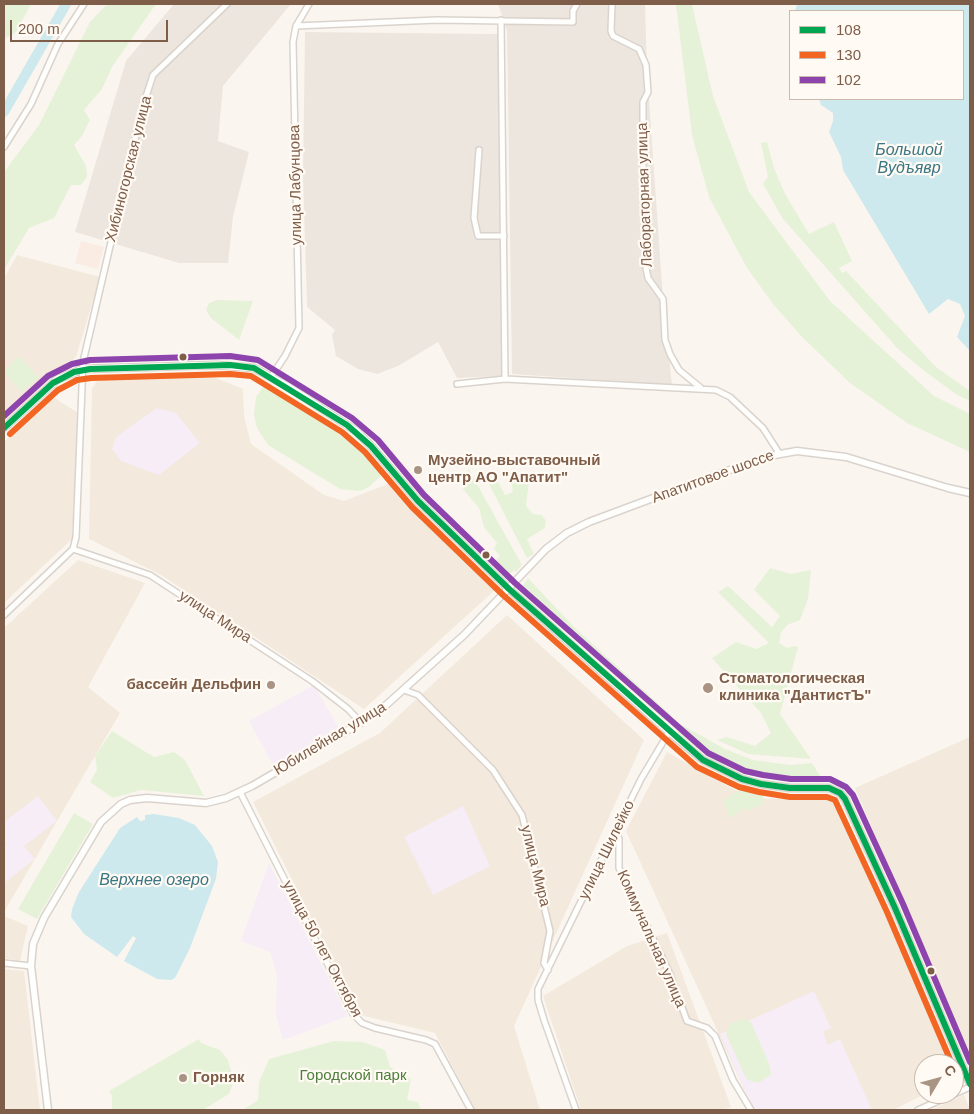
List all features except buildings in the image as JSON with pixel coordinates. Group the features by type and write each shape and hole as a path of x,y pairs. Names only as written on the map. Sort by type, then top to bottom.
{"main road":[{"path":"4,428 58,378 83,369 226,365 252,368 269,376 356,431 372,446 418,501 509,589"}],"street":[{"path":"4,147 31,104 58,44 84,4"},
{"name":"Хибиногорская улица","path":"73,549 76,537 83,369 142,109 153,75 227,4"},
{"name":"улица Лабунцова","path":"269,376 278,366 298,328 298,198 293,42 296,26 309,4"},
{"path":"296,26 374,22 501,20 573,22 573,12 577,4"},
{"name":"Лабораторная улица","path":"612,4 610,31 613,36 639,49 646,65 648,92 643,102 643,172 645,181 642,188 648,278 663,299 665,340 670,354 678,370 701,388"},
{"path":"501,20 505,380"},
{"path":"479,150 474,218 478,236 504,236"},
{"name":"Лабораторная улица","path":"457,384 505,380 716,390 730,397 762,428 780,453"},
{"name":"Апатитовое шоссе","path":"509,589 535,560 567,533 610,514 780,453 797,451 846,457 970,493"},
{"path":"4,616 73,549"},
{"name":"улица Мира","path":"73,549 150,575 312,681 348,708 361,723"},
{"path":"509,589 668,732 703,760 734,776 761,784 790,788 829,788 840,793 849,808 895,908 970,1085 918,1110"},
{"name":"Юбилейная улица","path":"31,966 33,944 41,924 105,816 121,804 138,798 202,804 218,801 240,792 361,723 404,690 475,624 509,589"},
{"name":"улица Мира","path":"404,690 418,695 493,770 522,815 550,931 544,963 548,970"},
{"name":"улица Шилейко","path":"576,1110 538,1000 538,989 641,779 668,732"},
{"name":"улица 50 лет Октября","path":"240,792 353,1014 366,1025 435,1044 471,1110"},
{"name":"Коммунальная улица","path":"616,831 619,840 619,868 668,972 687,1021 707,1028 716,1036 733,1080 751,1110"},
{"path":"4,963 31,966 48,1110"}],"shaded area":[{"path":"174,4 291,4 223,86 218,141 249,152 233,217 228,263 179,263 75,232 126,61"},
{"path":"498,4 645,4 647,70 663,299 672,385 512,374 507,31"},
{"path":"305,32 498,34 502,376 457,378 438,342 398,366 377,374 358,369 336,356 332,335 335,330 307,307 303,177"},
{"path":"81,241 104,247 98,269 75,263"},
{"path":"17,255 100,277 76,357 4,423 4,279"},
{"path":"201,372 243,389 244,416 251,444 324,495 344,501 393,482 497,588 364,709 161,575 89,539 92,389 99,378"},
{"path":"53,397 78,413 72,539 4,603 4,442"},
{"path":"157,408 176,413 200,443 159,475 121,461 112,449 116,437"},
{"path":"78,560 145,583 88,687 120,713 4,912 4,628"},
{"path":"507,615 644,740 514,1026 540,1110 475,1110 435,1033 360,1015 253,802 380,733"},
{"path":"314,685 341,732 274,767 249,721"},
{"path":"970,737 970,1057 855,788"},
{"path":"667,752 751,799 832,798 947,1054 914,1054 914,1100 893,1110 771,1110 749,1100 626,831"},
{"path":"38,796 57,821 24,846 35,859 4,883 4,843 9,848 4,841 4,822"},
{"path":"463,806 490,866 433,895 404,837"},
{"path":"269,863 348,1016 283,1040 276,1015 277,974 270,952 241,941"},
{"path":"4,916 28,926 20,961 4,958"},
{"path":"667,933 731,1107 722,1110 581,1110 543,996 627,946"},
{"path":"4,969 24,971 40,1110 4,1110"},
{"path":"814,991 831,1028 823,1032 828,1045 840,1039 872,1110 760,1110 752,1107 720,1034"},
{"path":"964,1095 970,1110 931,1110 944,1104 964,1104"}],"green space":[{"path":"4,4 31,4 16,32 4,39"},
{"path":"107,4 156,4 112,67 102,89 84,110 90,120 82,136 74,145 86,166 87,177 81,185 71,185 54,218 29,228 4,270 4,172 39,125 90,22"},
{"path":"676,4 692,4 713,96 749,192 830,301 934,396 970,414 970,452 907,423 850,383 802,337 773,304 747,268 709,197 692,135"},
{"path":"767,142 774,168 785,194 809,234 834,222 852,261 839,268 842,273 846,271 936,367 970,391 970,401 957,395 897,348 783,219 763,184 768,177 761,143"},
{"path":"217,300 253,301 239,340 211,318 206,310 209,303"},
{"path":"19,356 38,377 22,392 4,372"},
{"path":"266,383 348,435 364,449 383,474 369,487 360,491 340,489 268,445 257,428 254,415 256,397"},
{"path":"468,468 522,565 516,572 514,570 509,575 503,573 495,561 500,556 494,549 497,543 484,527 479,508 463,489 469,481"},
{"path":"530,472 526,506 533,514 542,515 546,521 545,528 527,539 534,554 527,558 488,482 497,480 505,495 513,492 510,476"},
{"path":"770,568 791,574 811,570 808,599 800,620 787,625 781,633 779,643 787,648 798,647 780,714 811,759 748,754 717,740 727,737 755,746 771,733 761,713 712,658 736,642 756,649 769,643 718,592 728,586 772,627 780,616 754,590"},
{"path":"528,578 575,628 672,716 670,720 664,720 522,587"},
{"path":"682,725 725,749 753,760 790,765 812,763 820,776 812,782 787,782 752,775 717,762 698,749 677,733"},
{"path":"112,731 154,757 174,752 185,760 204,796 141,790 113,798 90,782 97,770 95,756"},
{"path":"741,789 763,794 764,804 747,811 744,808 730,818 723,801"},
{"path":"74,813 93,824 37,919 18,909"},
{"path":"743,1019 751,1022 770,1066 771,1075 758,1083 748,1080 745,1076 726,1034 730,1023"},
{"name":"Горняк","path":"199,1039 201,1043 220,1050 228,1060 234,1081 229,1094 203,1110 112,1110 112,1096 109,1091"},
{"name":"Городской парк","path":"334,1041 363,1042 385,1050 390,1067 411,1079 407,1100 418,1102 421,1110 243,1110 258,1100 259,1082 269,1059"}],"water":[{"name":"Большой Вудъявр","path":"797,4 970,4 970,351 957,337 965,316 960,304 948,299 929,314 843,170 841,157 829,132 833,121 833,113 821,105 819,100 964,100 964,10 795,10"},
{"name":"Верхнее озеро","path":"154,814 179,818 195,825 212,846 218,862 216,879 190,948 175,978 171,980 157,979 124,961 136,938 133,936 117,957 84,934 71,917 79,892 120,828 137,817 140,821 145,820 145,815"}],"waterway":[{"path":"4,112 66,4"}],"transit line":[{"name":"102","path":"4,416 48,376 72,364 90,360 230,356 258,360 352,418 378,440 424,495 515,583 708,753 745,771 791,779 830,779 846,787 853,795 903,904 970,1062"},
{"name":"108","path":"4,428 53,383 74,372 90,369 230,365 254,368 347,425 371,446 418,501 509,589 703,760 742,779 761,784 790,788 829,788 840,793 845,799 895,908 970,1084"},
{"name":"130","path":"10,434 58,390 77,380 230,374 251,376 342,432 365,452 412,507 503,595 697,767 739,787 759,792 790,797 827,797 835,800 887,912 948,1054"}],"place":[{"name":"Музейно-выставочный центр АО \"Апатит\"","path":"418,470"},
{"name":"бассейн Дельфин","path":"271,685"},
{"name":"Стоматологическая клиника \"ДантистЪ\"","path":"708,688"},
{"name":"Горняк","path":"183,1078"}]}
